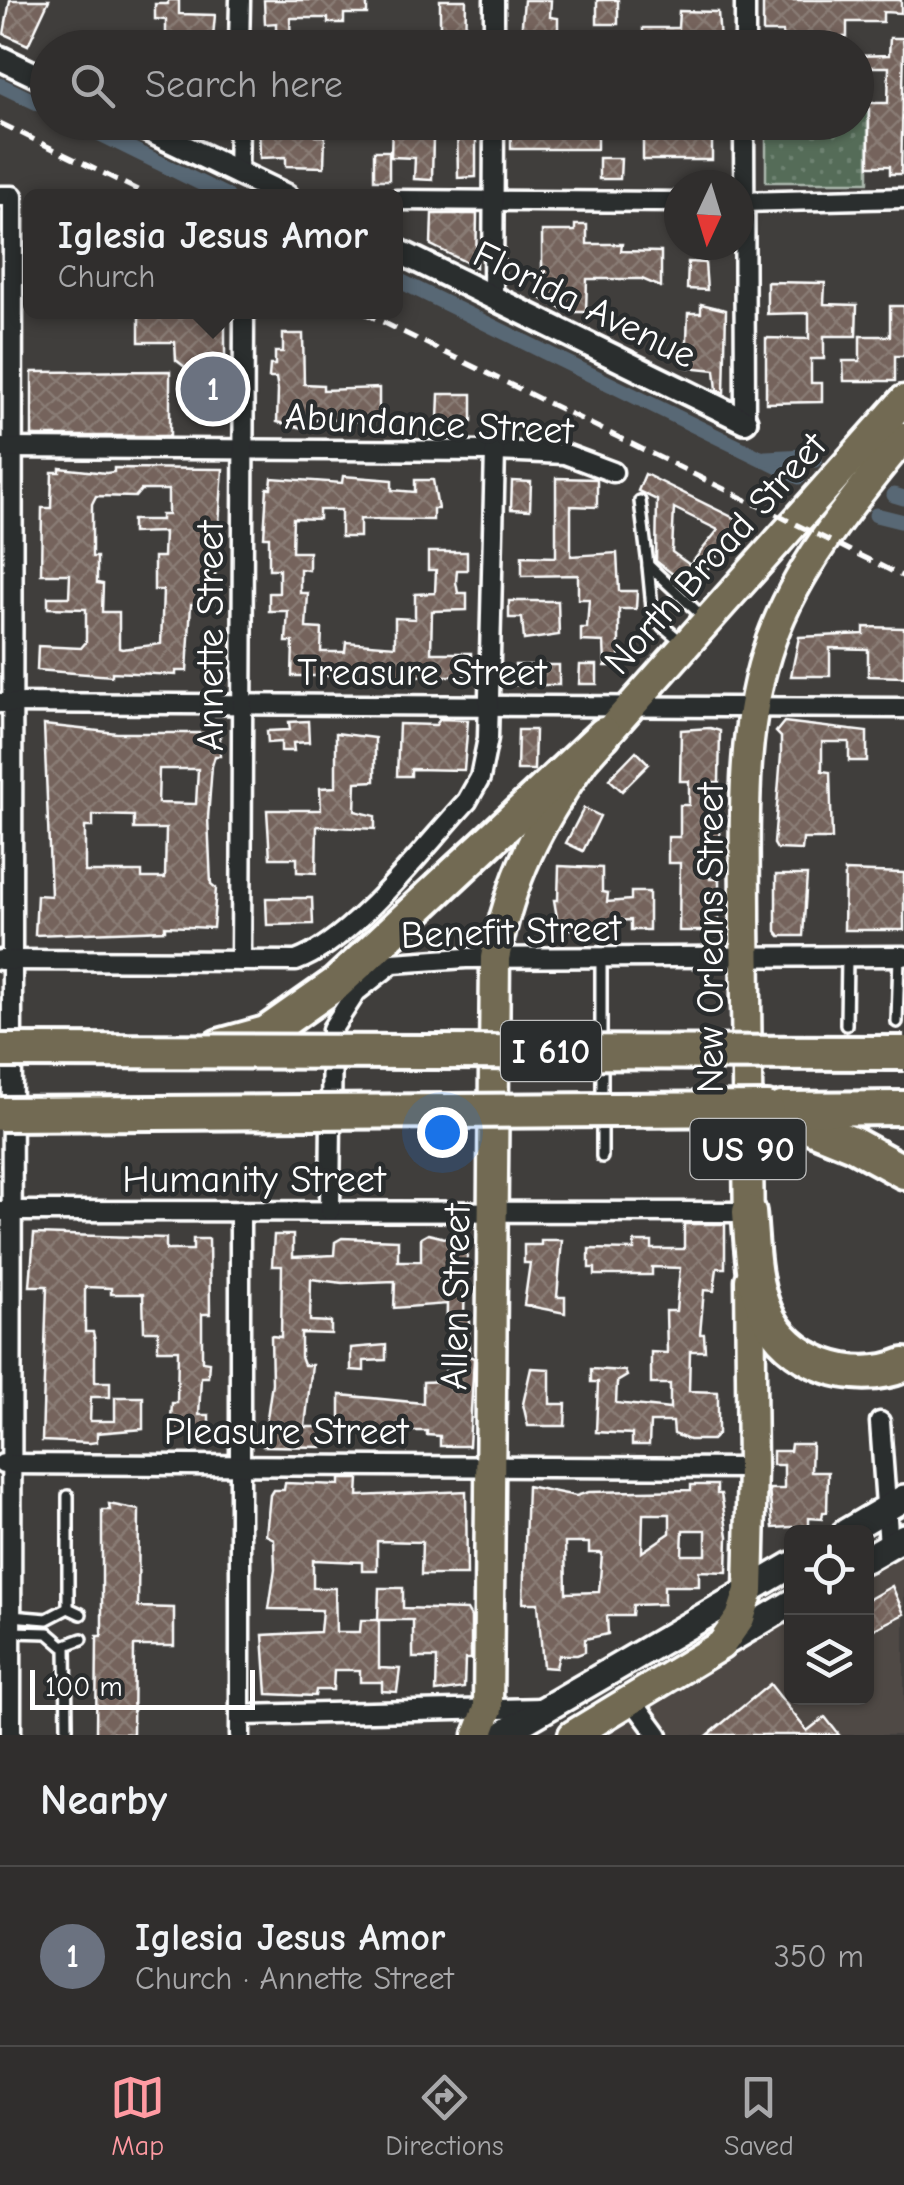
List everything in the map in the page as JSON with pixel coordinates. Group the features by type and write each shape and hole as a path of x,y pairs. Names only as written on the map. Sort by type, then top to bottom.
{"highway":[{"path":"198,1050 242,1042 288,1020 337,983 594,747"},
{"name":"I 610","path":"0,1051 898,1043"},
{"name":"I 610","path":"0,1114 904,1108"},
{"path":"768,1109 853,1144 904,1172"},
{"path":"749,1212 757,1288 767,1316 786,1340 802,1354 845,1372 904,1365"}],"main road":[{"name":"North Broad Street","path":"594,747 904,400"},
{"name":"North Broad Street","path":"824,539 904,437"},
{"name":"New Orleans Street","path":"721,1645 740,1618 749,1591 752,1468 744,805 754,707 780,618 824,539"},
{"name":"Allen Street","path":"483,1722 495,958 506,904 524,854 594,747"},
{"path":"858,1525 895,1504"},
{"path":"501,1735 784,1570"},
{"path":"721,1645 784,1609"},
{"name":"US 90","path":"573,1735 721,1645"}],"street":[{"path":"239,30 240,0"},
{"path":"494,0 494,30"},
{"path":"745,0 745,30"},
{"path":"0,58 30,72"},
{"path":"169,140 271,189"},
{"path":"238,174 239,140"},
{"path":"493,299 494,140"},
{"path":"742,170 743,140"},
{"path":"6,196 5,1464 11,1624 8,1725"},
{"path":"754,202 904,198"},
{"path":"403,200 664,202"},
{"name":"Florida Avenue","path":"403,254 745,421"},
{"path":"742,260 745,421"},
{"name":"Annette Street","path":"241,961 244,319"},
{"name":"Abundance Street","path":"6,448 494,451 565,454 612,472"},
{"path":"489,704 494,451"},
{"name":"Treasure Street","path":"8,703 904,708"},
{"name":"Benefit Street","path":"6,960 296,961 333,942 467,801 486,756 489,704"},
{"name":"Benefit Street","path":"330,1211 332,1028 339,1013 392,963 495,958 902,956"},
{"name":"Humanity Street","path":"8,1211 749,1212"},
{"path":"240,1211 240,1735"},
{"path":"880,1422 895,1504 887,1548"},
{"name":"Pleasure Street","path":"5,1464 238,1462 752,1468"},
{"path":"633,1701 658,1735"},
{"path":"240,1715 483,1722 545,1708"}],"lane":[{"path":"640,501 653,618 684,644"},
{"path":"648,564 706,620"},
{"path":"898,1043 902,956"},
{"path":"846,1025 847,957"},
{"path":"601,958 602,1157"},
{"path":"68,1496 68,1608"},
{"path":"11,1624 47,1619 68,1608"},
{"path":"68,1608 81,1614"},
{"path":"11,1624 48,1632 66,1646"},
{"path":"66,1646 82,1638"},
{"path":"66,1646 67,1728"}],"shaded area":[{"path":"904,1537 904,1735 573,1735 784,1607 784,1705 874,1705 874,1555"}],"green space":[{"path":"766,140 868,140 868,182 766,182"}],"building":[{"path":"10,0 49,0 35,30 30,30 28,45 4,34"},
{"path":"168,0 179,0 179,14 215,15 214,30 166,30 166,20 155,19 155,4 168,4"},
{"path":"264,0 367,0 367,14 344,14 344,23 328,23 328,18 290,18 290,30 276,30 276,23 265,24"},
{"path":"440,0 466,0 465,30 440,30"},
{"path":"524,0 551,0 550,17 558,18 558,30 522,30"},
{"path":"597,0 618,0 618,24 597,24"},
{"path":"763,0 901,0 901,13 883,12 883,22 847,22 847,30 763,30"},
{"path":"679,11 718,12 719,30 643,30 678,28"},
{"path":"890,38 903,38 901,174 890,174 890,166 869,166 874,103 888,103 889,67 874,67 874,55 889,55"},
{"path":"260,140 325,140 324,167 286,166 286,157 260,158"},
{"path":"392,140 433,140 432,180 414,179 415,158 391,157"},
{"path":"457,140 476,140 476,177 458,178"},
{"path":"511,140 597,140 597,149 511,149"},
{"path":"643,140 712,140 712,160 643,160"},
{"path":"374,151 389,151 389,180 374,180"},
{"path":"599,158 621,158 620,179 599,179"},
{"path":"432,214 477,214 476,267 431,245"},
{"path":"575,225 587,225 587,244 622,244 621,251 661,252 661,287 642,279 587,279 586,312 569,312 542,299 542,231 575,231"},
{"path":"688,262 705,263 707,290 687,289"},
{"path":"767,282 825,283 824,304 857,305 856,336 824,336 824,359 811,359 811,383 822,383 822,402 766,403 766,338 809,339 809,313 767,314"},
{"path":"701,304 726,310 724,393 717,390 715,370 686,367 688,313 701,313"},
{"path":"890,306 904,306 904,356 895,356 895,381 844,381 843,361 860,361 860,336 890,336"},
{"path":"139,319 225,319 225,384 207,384 176,360 175,342 139,342"},
{"path":"283,334 303,334 304,384 323,385 323,390 379,388 379,417 367,417 367,422 303,422 303,428 277,422 276,378 269,378 275,352 283,352"},
{"path":"170,371 170,436 32,436 32,372"},
{"path":"439,394 472,394 472,421 438,420"},
{"path":"60,468 106,473 114,472 114,468 223,469 213,604 191,604 187,671 176,671 176,675 112,672 112,676 37,670 38,646 81,648 86,642 86,609 48,608 48,597 69,597 70,574 41,574 42,508 51,508 52,472 60,472","holes":["141,490 168,490 168,515 161,515 161,520 132,520 132,533 164,532 163,557 154,557 154,590 163,590 161,644 122,649 119,612 102,612 103,584 97,583 97,557 92,557 92,504 96,496 135,497"]},
{"path":"645,474 742,522 698,582 685,571 679,579 656,561 657,500 638,491","holes":["674,508 718,530 690,565 672,552"]},
{"path":"343,476 392,480 392,490 415,492 415,480 433,480 438,509 433,509 433,520 360,519 360,537 341,537 341,510 319,510 319,519 293,518 292,552 309,552 309,570 300,569 300,593 308,593 306,628 322,629 321,652 345,652 346,642 395,646 395,618 415,619 415,594 435,593 436,570 428,570 428,552 467,552 467,570 457,570 456,582 458,593 467,593 467,610 432,611 431,653 471,653 471,676 292,676 293,642 286,642 288,611 269,611 269,593 279,593 279,569 269,569 269,537 264,537 267,488 271,488 272,478 342,483"},
{"path":"556,478 597,479 597,507 571,506 571,556 617,553 619,591 637,591 636,609 619,609 619,666 605,666 604,642 581,641 581,628 587,628 589,599 578,599 578,575 522,576 522,556 556,557"},
{"path":"512,481 531,482 530,510 511,509"},
{"path":"509,601 558,601 559,635 524,640 522,618 509,618"},
{"path":"864,627 904,628 904,677 868,676 868,649 830,648 830,676 791,676 799,637 864,634"},
{"path":"515,665 559,665 559,685 515,685"},
{"path":"580,665 597,665 597,684 579,684"},
{"path":"440,719 468,720 464,770 411,769 411,776 397,776 399,724 436,725"},
{"path":"308,721 309,742 293,743 294,751 281,751 281,742 268,743 267,731 290,730 289,722"},
{"path":"784,722 867,732 867,761 849,761 849,742 822,742 822,771 830,772 832,839 803,839 802,850 777,849 774,844 781,755 781,737 776,732"},
{"path":"44,725 117,733 220,733 220,756 215,756 212,766 208,818 211,884 216,888 213,928 165,926 165,930 35,935 37,895 51,896","holes":["159,769 198,769 196,804 158,803","93,815 134,816 134,829 166,829 165,878 142,878 142,872 85,872 85,827 93,827"]},
{"path":"518,730 535,730 534,770 517,770"},
{"path":"681,730 720,731 719,782 712,782 711,805 719,805 720,855 712,855 710,879 719,879 719,931 679,931 680,863 668,863 668,837 680,837 680,805 689,805 689,781 680,781"},
{"path":"336,733 375,738 375,781 356,782 355,811 375,816 375,829 317,826 316,873 297,872 297,858 270,858 267,810 321,810 320,788 336,787"},
{"path":"636,751 649,764 622,791 609,779"},
{"path":"584,808 600,816 583,851 566,843"},
{"path":"559,866 602,868 602,892 608,893 607,902 631,900 631,892 649,892 649,930 631,930 631,920 609,921 608,930 559,929 554,900 558,900"},
{"path":"845,871 904,873 904,930 844,930"},
{"path":"776,875 807,875 803,936 780,936 776,931"},
{"path":"266,898 312,898 313,924 267,925"},
{"path":"684,1224 725,1224 725,1268 717,1268 714,1291 704,1290 700,1334 704,1334 705,1351 690,1351 689,1391 718,1392 718,1434 712,1440 689,1440 674,1434 673,1422 650,1422 649,1445 632,1445 632,1434 596,1432 598,1382 591,1382 591,1369 625,1371 627,1376 617,1382 616,1403 670,1409 670,1384 651,1384 651,1352 667,1353 666,1311 676,1311 680,1268 652,1267 652,1275 595,1275 595,1268 589,1268 589,1249 634,1250 634,1242 652,1242 652,1249 684,1249"},
{"path":"34,1234 166,1238 166,1250 193,1250 193,1239 209,1239 210,1314 202,1314 202,1361 209,1362 208,1377 201,1377 199,1415 209,1415 209,1434 170,1434 172,1403 177,1403 178,1350 158,1350 158,1331 144,1331 143,1294 111,1294 111,1288 85,1287 85,1332 93,1332 95,1341 95,1382 110,1382 110,1397 91,1397 90,1421 115,1421 115,1397 143,1397 143,1429 97,1433 97,1442 90,1443 42,1441 47,1286 30,1286"},
{"path":"428,1234 467,1243 467,1263 441,1282 465,1282 464,1317 469,1317 469,1356 474,1358 469,1446 440,1446 440,1436 427,1435 427,1431 390,1431 390,1445 370,1445 370,1430 340,1430 340,1395 423,1403 423,1382 445,1381 447,1304 394,1308 395,1281 342,1283 311,1279 310,1321 331,1322 331,1334 301,1333 301,1357 304,1365 312,1365 305,1427 322,1427 322,1447 263,1446 272,1383 271,1336 281,1337 282,1266 272,1266 274,1235 293,1235 293,1257 334,1255 335,1242 342,1238 398,1240 398,1261 421,1261 421,1238"},
{"path":"541,1240 562,1240 557,1297 565,1297 565,1313 524,1305 530,1263 524,1263 524,1245 541,1245"},
{"path":"386,1345 386,1360 364,1361 364,1371 351,1370 351,1348"},
{"path":"531,1368 550,1369 550,1404 566,1404 565,1426 528,1426 523,1404"},
{"path":"791,1444 812,1444 811,1472 828,1472 827,1512 823,1512 822,1519 809,1518 809,1525 773,1528 769,1489 784,1489 784,1465 773,1465 773,1451 790,1451"},
{"path":"340,1479 359,1479 358,1496 466,1491 467,1575 421,1575 422,1542 377,1541 377,1571 362,1571 362,1562 313,1560 313,1588 335,1588 336,1632 360,1632 361,1620 378,1620 379,1588 403,1588 403,1608 467,1610 471,1617 471,1659 465,1659 464,1688 436,1692 437,1658 413,1658 413,1620 379,1620 379,1668 400,1669 397,1692 382,1691 382,1682 360,1682 360,1670 334,1670 333,1690 316,1690 315,1696 267,1694 263,1635 320,1632 322,1610 269,1609 275,1569 274,1539 266,1535 270,1495 273,1490 284,1490 285,1483 340,1485"},
{"path":"691,1485 717,1485 717,1494 721,1494 728,1536 727,1572 699,1571 699,1586 664,1586 664,1604 633,1605 632,1616 607,1616 608,1634 585,1639 585,1652 559,1655 556,1668 543,1667 538,1603 523,1603 527,1486 576,1496 589,1492 691,1490","holes":["643,1514 670,1514 670,1533 642,1552","683,1530 706,1530 706,1555 682,1555","565,1543 589,1543 589,1553 602,1553 599,1592 566,1593"]},
{"path":"109,1504 139,1510 138,1607 174,1608 174,1646 134,1646 133,1734 96,1733 97,1636 102,1636 102,1510 110,1510"},
{"path":"892,1586 904,1614 874,1629 874,1596"},
{"path":"770,1684 807,1731 825,1717 839,1735 708,1735"}],"waterway":[{"path":"0,85 30,99"},
{"path":"113,140 213,189"},
{"path":"403,282 799,477"},
{"path":"765,458 806,456 815,460"},
{"path":"894,495 904,498"},
{"path":"876,515 904,522"}],"railway":[{"path":"0,123 30,138"},
{"path":"35,140 136,189"},
{"path":"376,319 904,577"}],"place":[{"name":"Iglesia Jesus Amor","path":"213,389"}]}
